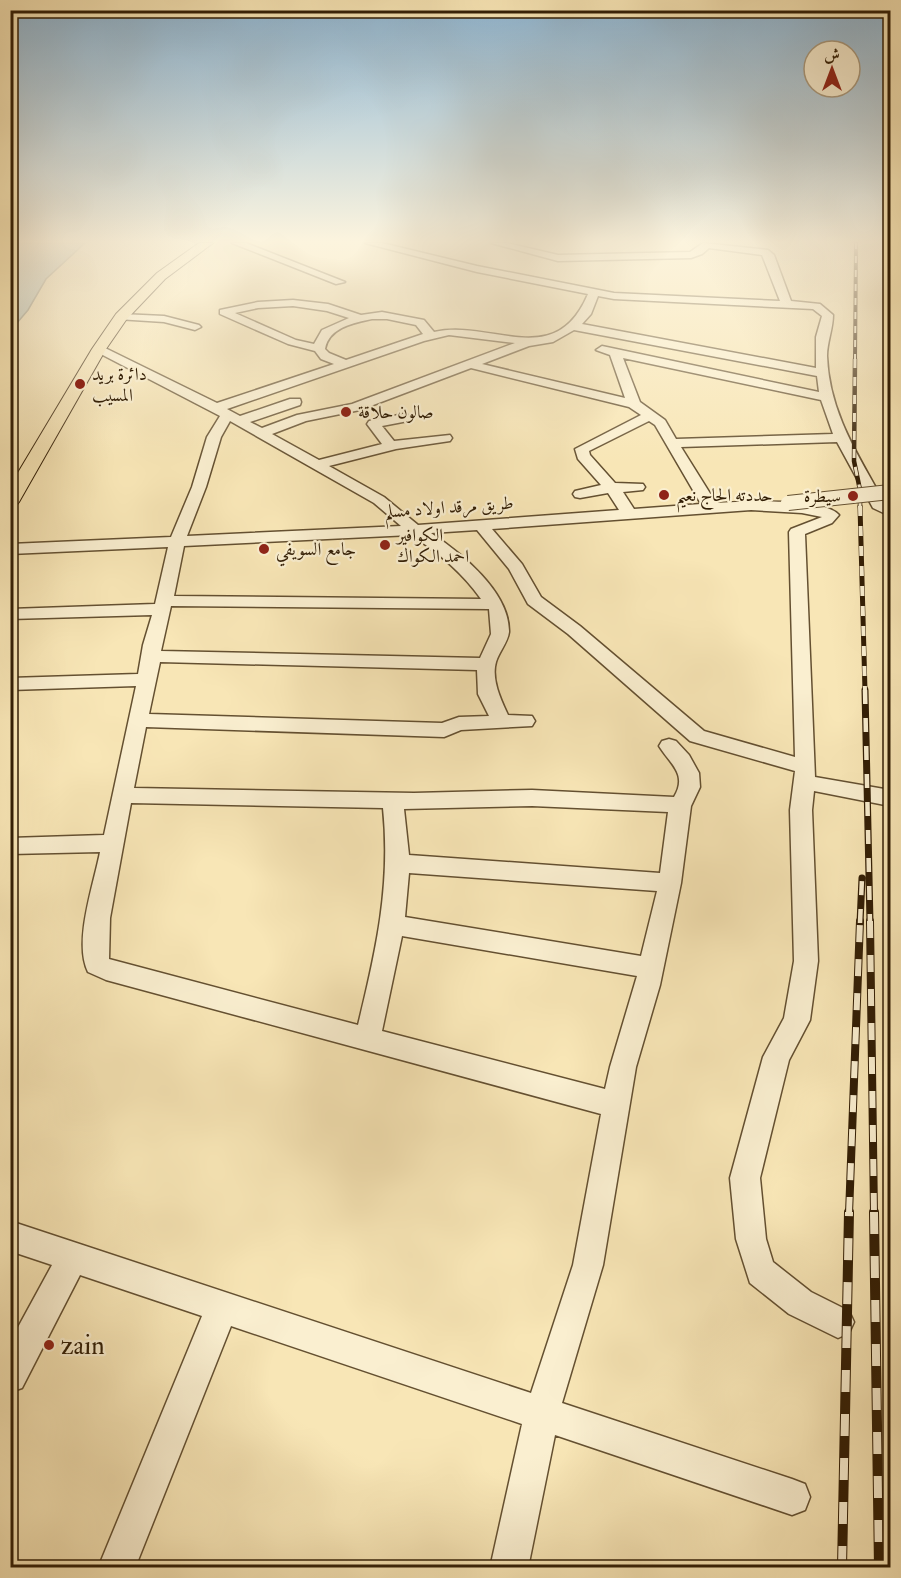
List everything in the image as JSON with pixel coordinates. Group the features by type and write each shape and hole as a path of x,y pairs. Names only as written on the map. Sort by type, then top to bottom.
{"main road":[{"path":"10,502 99,349 121,317"}],"street":[{"path":"121,317 164,319 195,327"},
{"path":"235,317 292,342 319,349 325,356 347,364"},
{"path":"357,317 361,319"},
{"path":"319,349 321,340 327,331 370,317"},
{"path":"387,317 420,322 431,336"},
{"path":"262,433 302,418 355,407 528,343 549,340 572,326 582,317"},
{"path":"827,317 821,349 822,372 829,412 878,505 891,512"},
{"path":"572,326 822,372"},
{"path":"528,343 449,332 431,336 347,364 228,415 214,436 199,487 177,541 152,645 152,656 122,795 94,951 97,965 115,973 616,1105"},
{"path":"99,349 142,368 379,500 415,530 444,548 473,574 498,610 500,634 486,664 488,694 502,722"},
{"path":"634,404 609,351 826,397"},
{"path":"471,364 634,404 660,423 711,507"},
{"path":"228,415 295,402"},
{"path":"627,514 622,500 583,456 582,449 650,416"},
{"path":"390,446 374,424 403,418"},
{"path":"317,465 390,446 445,438"},
{"path":"673,443 842,438"},
{"path":"580,494 611,488 638,487"},
{"name":"طريق مرقد اولاد مسلم","path":"10,549 415,530 741,506 891,492"},
{"path":"741,506 809,509 825,511 831,515 827,520 797,532 805,775 801,810 806,961 798,1020 776,1057 745,1178 751,1239 761,1272 800,1303 838,1322"},
{"path":"481,525 516,567 534,600 574,630 697,735 805,775 891,798"},
{"path":"10,614 163,604 494,604"},
{"path":"152,656 486,664"},
{"path":"10,684 147,680"},
{"path":"137,720 444,730 459,724 525,721"},
{"path":"509,1568 542,1413 588,1265 623,1067 651,969 670,883 680,805 687,795 691,778 687,765 669,746"},
{"path":"122,795 393,801 532,798 636,801 680,805"},
{"path":"367,1040 386,965 392,926 398,863 393,801"},
{"path":"10,846 113,843"},
{"path":"398,863 670,883"},
{"path":"392,926 651,969"},
{"path":"10,1236 792,1497"},
{"path":"10,1377 73,1257"},
{"path":"116,1568 222,1307"}],"water":[{"path":"11,317 22,317 11,330"}],"railway":[{"path":"855,317 855,361"},
{"path":"855,359 854,461 860,490 860,506"},
{"path":"860,506 865,691"},
{"path":"865,690 870,923"},
{"path":"860,923 862,878"},
{"path":"849,1214 860,921"},
{"path":"870,921 874,1214"},
{"path":"842,1568 849,1212"},
{"path":"874,1212 879,1568"}],"place":[{"name":"دائرة بريد المسيب","path":"80,384"},
{"name":"صالون حلاقة","path":"346,412"},
{"name":"حددته الحاج نعيم","path":"664,495"},
{"name":"سيطرة","path":"853,496"},
{"name":"الكوافير احمد الكواك","path":"385,545"},
{"name":"جامع السويفي","path":"264,549"},
{"name":"zain","path":"49,1345"}]}
